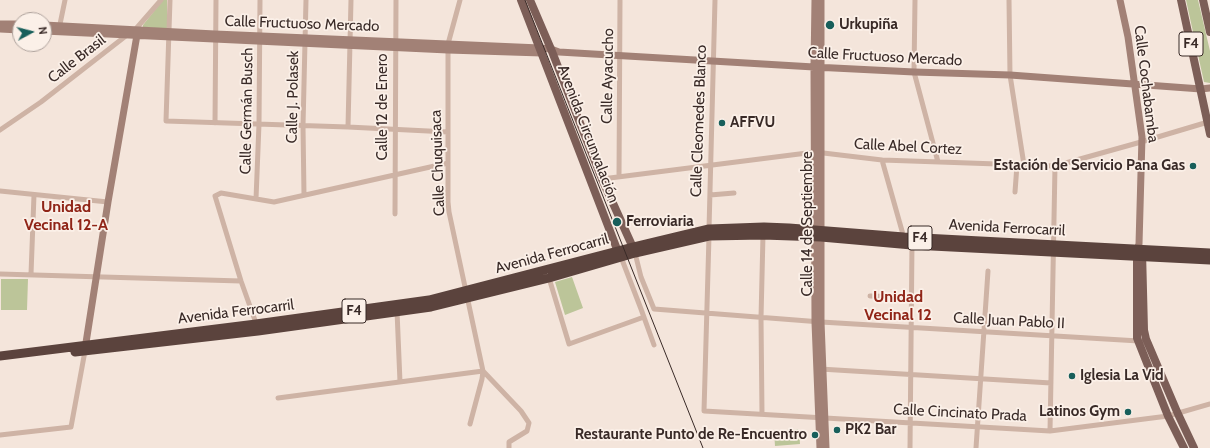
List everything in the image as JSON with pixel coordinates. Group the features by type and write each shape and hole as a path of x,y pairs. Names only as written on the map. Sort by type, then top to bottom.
{"highway":[{"name":"Avenida Ferrocarril","path":"0,356 85,348 397,309 431,307 467,294 634,250 709,233 764,227 818,234 908,241 1210,253"},
{"name":"Avenida Ferrocarril","path":"709,233 763,235 818,234"},
{"name":"Avenida Ferrocarril","path":"1139,251 1210,260"},
{"name":"Avenida Ferrocarril","path":"467,294 550,278 620,254"},
{"name":"Avenida Ferrocarril","path":"0,361 85,348"}],"main road":[{"name":"Avenida Circunvalación","path":"521,0 548,51 602,179 634,250"},
{"name":"Avenida Circunvalación","path":"530,0 620,254"},
{"name":"Calle 14 de Septiembre","path":"815,0 818,153 818,322 822,417 826,448"},
{"name":"Calle 14 de Septiembre","path":"817,67 821,0"},
{"name":"Calle Cochabamba","path":"1120,0 1128,37 1142,137 1139,251"},
{"name":"F4","path":"1181,0 1210,134"},
{"name":"F4","path":"1203,0 1210,32"},
{"path":"0,24 12,24"},
{"name":"Calle Fructuoso Mercado","path":"52,27 127,35 136,33"},
{"path":"0,29 12,30"},
{"name":"Calle Fructuoso Mercado","path":"52,30 59,29 548,51 817,67 1010,75 1201,89 1210,88"},
{"path":"85,348 136,33"},
{"path":"1139,251 1137,333 1142,340 1194,448"},
{"path":"1142,340 1168,416 1184,448"},
{"name":"Calle 14 de Septiembre","path":"820,448 822,417"}],"street":[{"path":"59,29 65,0"},
{"path":"136,33 161,0"},
{"path":"170,0 166,121 448,132"},
{"path":"215,123 216,0"},
{"name":"Calle Germán Busch","path":"256,199 259,124 260,0"},
{"name":"Calle J. Polasek","path":"304,195 306,0"},
{"path":"348,127 350,0"},
{"name":"Calle 12 de Enero","path":"394,214 396,0"},
{"name":"Calle Chuquisaca","path":"460,0 448,47 448,202 483,371"},
{"name":"Calle Ayacucho","path":"619,177 620,0"},
{"name":"Calle Cleomedes Blanco","path":"704,411 715,0"},
{"path":"915,0 914,72 938,162"},
{"path":"1009,0 1010,75 1024,165"},
{"name":"Calle Brasil","path":"0,130 41,102 127,35"},
{"name":"Calle Abel Cortez","path":"602,179 818,153 882,160 1055,166 1208,122"},
{"path":"882,160 908,241 912,297 910,448"},
{"path":"257,327 215,196 221,193 274,202 448,164"},
{"path":"1015,192 1017,165"},
{"path":"1050,431 1055,166"},
{"path":"0,191 108,202"},
{"path":"710,195 734,192"},
{"path":"32,274 34,195"},
{"path":"762,414 761,318 763,235"},
{"name":"Avenida Circunvalación","path":"634,250 641,277 654,309"},
{"name":"Avenida Circunvalación","path":"620,254 654,345"},
{"path":"976,448 988,271"},
{"path":"0,274 241,281"},
{"path":"550,278 570,344 644,317"},
{"path":"870,296 912,297"},
{"path":"397,309 400,382"},
{"name":"Calle Juan Pablo II","path":"654,309 912,328 1142,340"},
{"path":"0,435 71,426 85,348"},
{"path":"820,369 1051,383"},
{"path":"278,398 483,371"},
{"path":"470,424 483,371"},
{"path":"483,371 521,411 528,423 527,432 509,442 509,448"},
{"name":"Calle Cincinato Prada","path":"704,411 1050,431 1168,416 1210,404"}],"green space":[{"path":"163,0 167,0 167,28 143,27 143,25"},
{"path":"1186,0 1198,0 1210,51 1210,83 1204,82"},
{"path":"572,277 583,308 565,315 555,282"},
{"path":"1,279 28,279 27,310 1,310"},
{"path":"799,429 800,444 775,446 774,431"}],"tram line":[{"path":"525,0 703,448"}],"place":[{"name":"Urkupiña","path":"830,25"},
{"name":"AFFVU","path":"722,123"},
{"name":"Estación de Servicio Pana Gas","path":"1193,166"},
{"name":"Ferroviaria","path":"617,222"},
{"name":"Iglesia La Vid","path":"1072,376"},
{"name":"Latinos Gym","path":"1128,412"},
{"name":"PK2 Bar","path":"837,430"},
{"name":"Restaurante Punto de Re-Encuentro","path":"815,435"}],"district":[{"name":"Unidad Vecinal 12-A","path":"66,216"},
{"name":"Unidad Vecinal 12","path":"898,306"}]}
